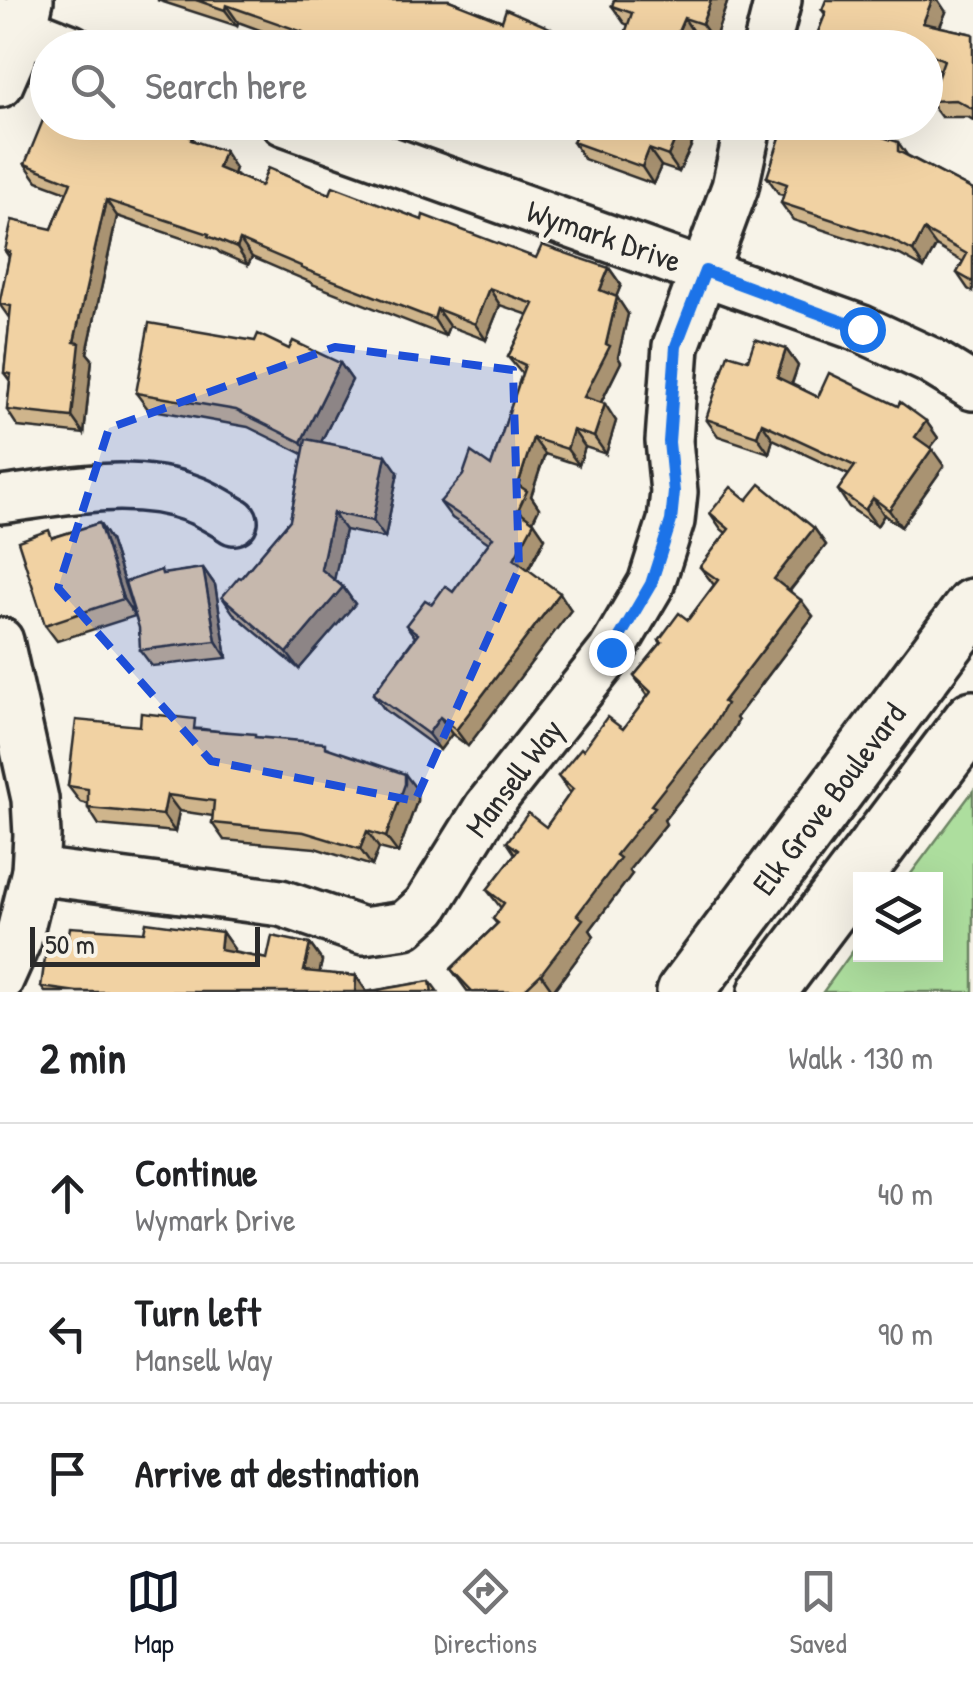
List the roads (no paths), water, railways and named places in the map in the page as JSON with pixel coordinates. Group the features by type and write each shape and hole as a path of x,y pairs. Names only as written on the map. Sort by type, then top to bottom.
{"main road":[{"name":"Elk Grove Boulevard","path":"685,992 973,606"},
{"name":"Elk Grove Boulevard","path":"766,992 973,719"}],"street":[{"path":"770,30 778,0"},
{"path":"0,84 18,17 41,30"},
{"name":"Wymark Drive","path":"335,140 862,329 929,360 973,387"},
{"name":"Mansell Way","path":"35,871 281,904 363,931 405,926 426,906 487,808 611,652 651,584 671,521 674,492 669,442 676,346 735,187 745,140"},
{"path":"0,500 129,487 192,498 234,520"},
{"path":"0,980 18,940 35,871 37,834 35,799 2,666"}]}
